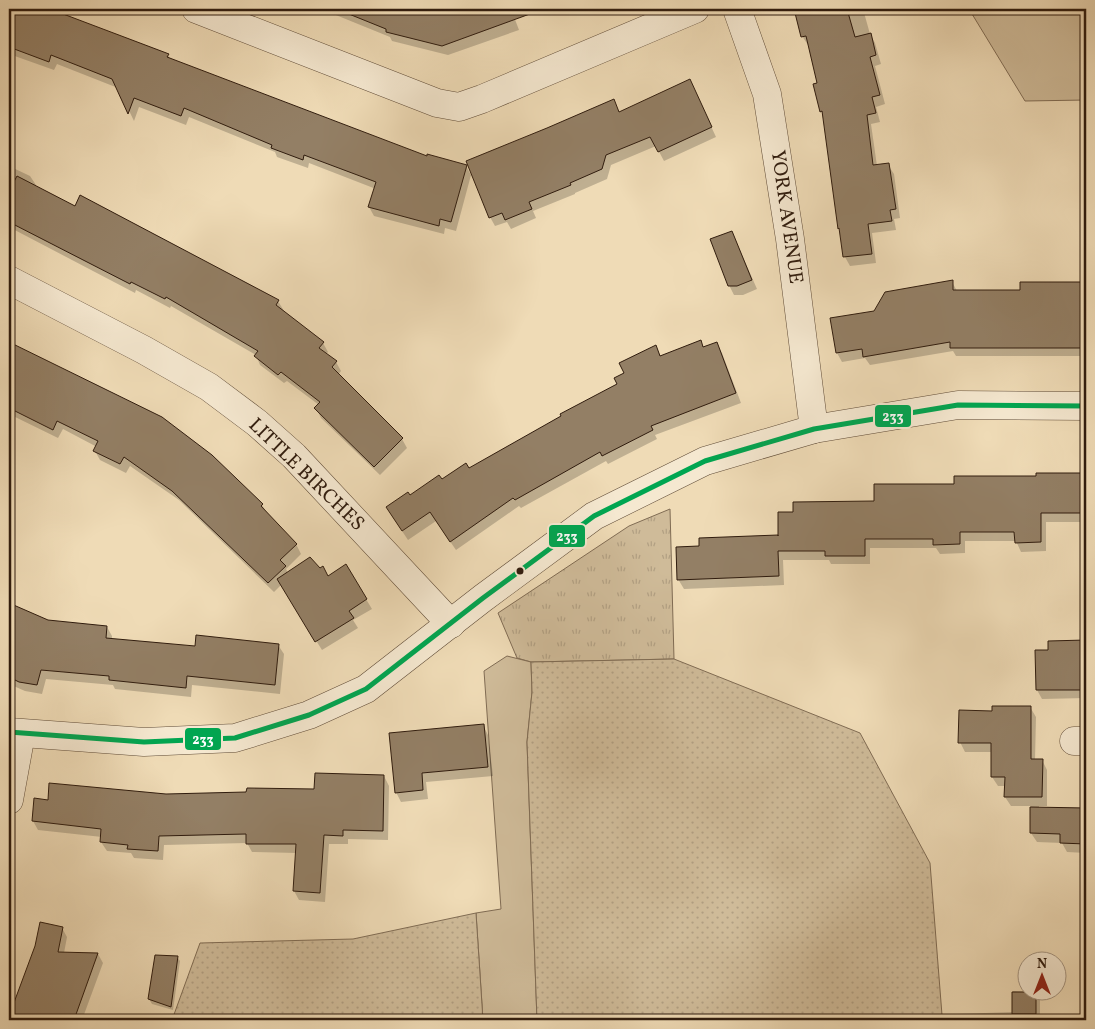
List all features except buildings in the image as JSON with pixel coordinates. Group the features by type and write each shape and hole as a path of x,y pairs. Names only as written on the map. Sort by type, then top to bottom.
{"street":[{"path":"196,9 437,103 459,107 695,9"},
{"name":"YORK AVENUE","path":"737,9 767,94 790,240 814,429"},
{"name":"LITTLE BIRCHES","path":"9,280 144,350 209,387 257,424 294,456 451,624"},
{"path":"9,800 15,733 144,742 235,738 309,715 366,689 483,598 594,516 706,461 814,429 958,405 1086,406"}],"green space":[{"path":"969,9 1086,9 1086,100 1025,101"},
{"path":"670,509 674,659 531,662 517,658 498,613 629,526"},
{"path":"507,656 531,662 532,692 527,742 537,1020 483,1020 476,913 501,909 484,671"},
{"path":"674,659 860,733 930,863 942,1015 714,1020 537,1020 527,742 532,692 531,662"},
{"path":"476,913 483,1020 172,1020 200,943 353,939"},
{"path":"942,1015 942,1020 714,1020"}],"transit line":[{"name":"233","path":"9,732 144,742 235,738 309,715 366,689 483,598 594,516 705,461 814,429 958,405 1086,406"}]}
